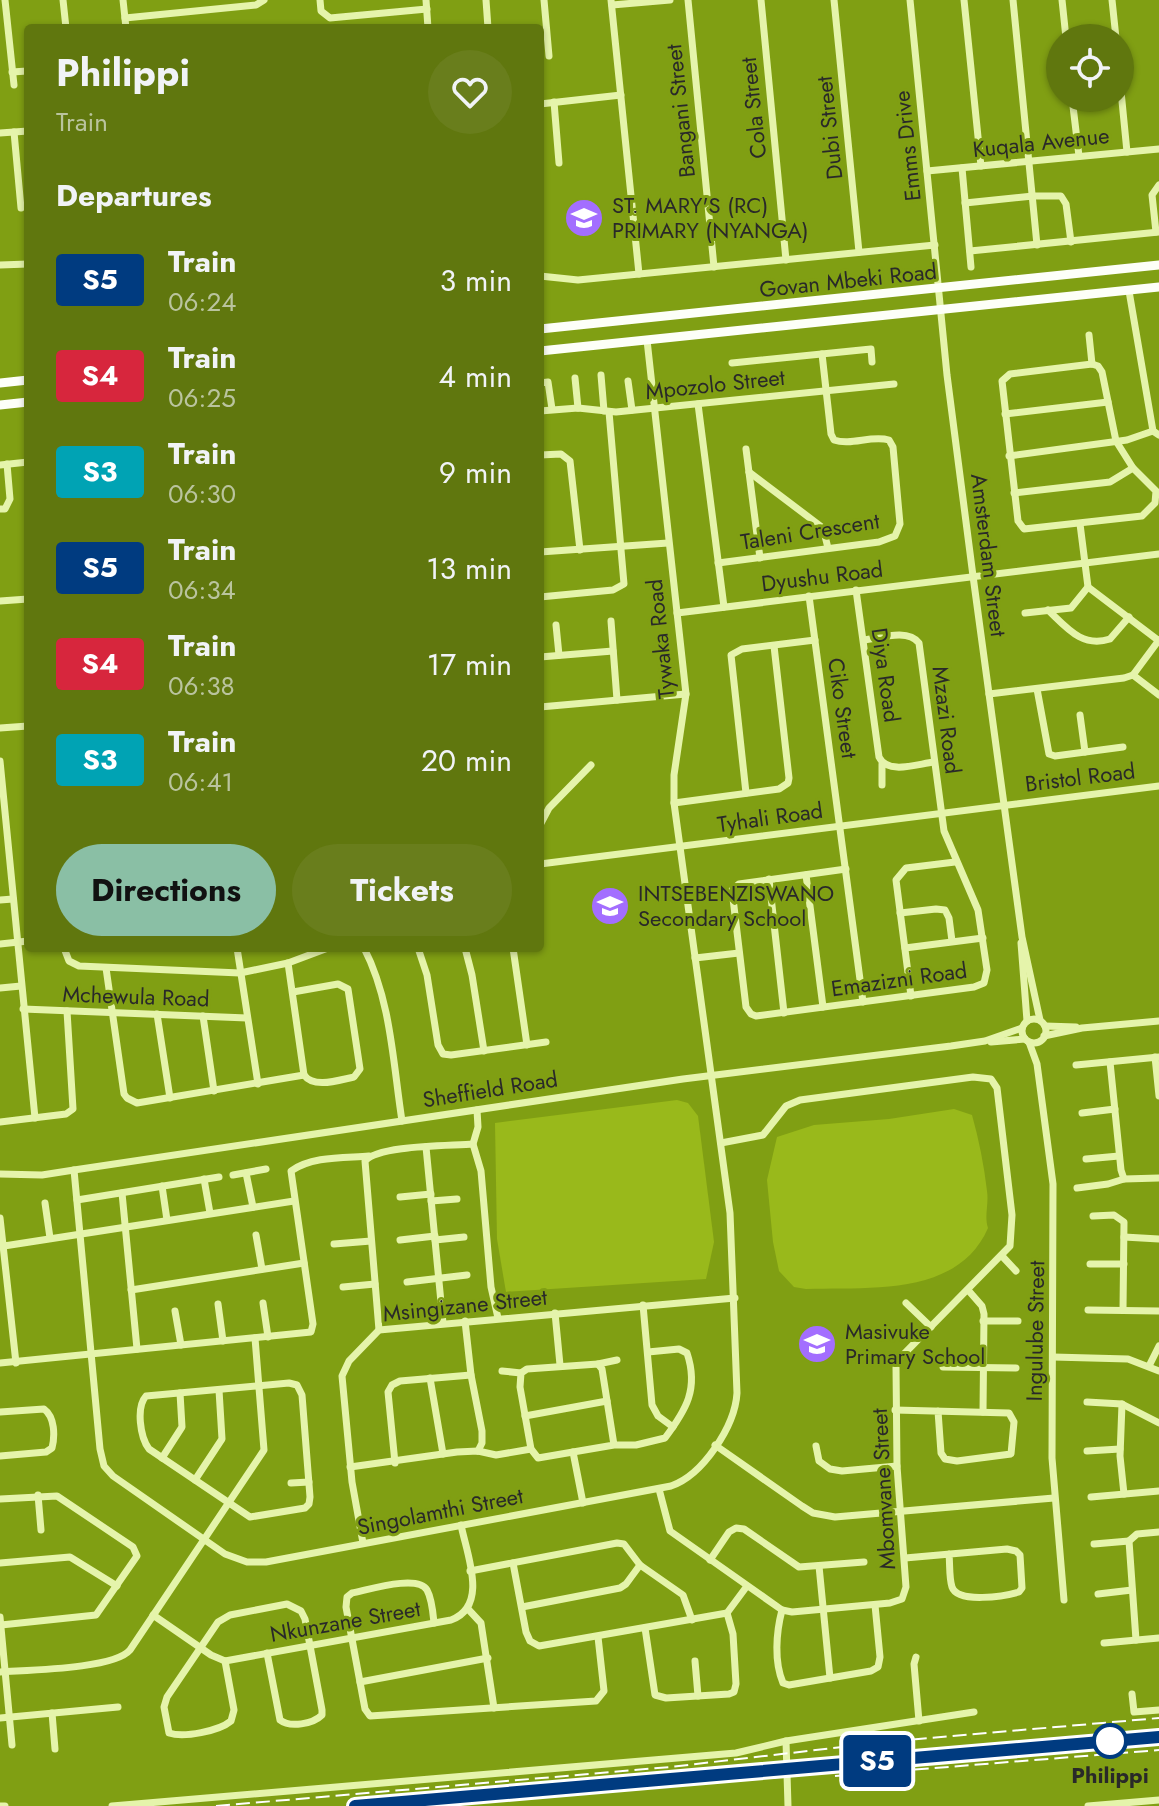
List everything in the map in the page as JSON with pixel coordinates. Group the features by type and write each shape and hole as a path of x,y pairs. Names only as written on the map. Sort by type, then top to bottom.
{"main road":[{"name":"Govan Mbeki Road","path":"544,329 1159,265"},
{"name":"Govan Mbeki Road","path":"544,351 1159,287"},
{"path":"0,383 24,380"},
{"path":"0,405 24,402"}],"street":[{"path":"5,0 14,85"},
{"path":"63,0 66,24"},
{"path":"123,0 126,24"},
{"path":"125,18 256,5 264,0"},
{"path":"320,0 321,11 330,18 426,4 428,24"},
{"path":"486,0 488,24"},
{"path":"544,0 549,56"},
{"path":"639,274 612,3 670,0"},
{"name":"Bangani Street","path":"688,0 714,267"},
{"name":"Cola Street","path":"761,0 786,260"},
{"name":"Dubi Street","path":"834,0 859,252"},
{"name":"Emms Drive","path":"910,0 939,289"},
{"path":"964,0 981,166"},
{"path":"1013,0 1037,245"},
{"path":"1062,0 1065,24"},
{"path":"1112,0 1115,24"},
{"path":"12,72 24,71"},
{"path":"544,103 621,95"},
{"path":"554,102 559,163"},
{"path":"1074,112 1079,156"},
{"path":"1123,112 1127,152"},
{"path":"0,133 24,131"},
{"path":"14,132 23,203"},
{"name":"Kuqala Avenue","path":"927,171 1159,149"},
{"path":"962,168 971,267"},
{"path":"970,251 1157,232 1152,192 1159,185"},
{"path":"965,203 1056,194 1065,199 1071,242"},
{"path":"544,276 578,280 935,245"},
{"path":"0,265 24,264"},
{"name":"Amsterdam Street","path":"939,289 1004,805"},
{"path":"1009,456 1156,433 1129,291"},
{"path":"1089,335 1092,364"},
{"name":"Tywaka Road","path":"647,340 686,694 674,775 674,803 711,1076"},
{"path":"732,363 871,349 872,362"},
{"path":"822,354 826,391"},
{"path":"1092,364 1101,368 1108,402 1116,441 1133,468 1156,491 1153,508 1142,516 1022,528 1014,493 1002,381 1007,375 1092,364"},
{"path":"544,597 618,589 625,578 601,375"},
{"path":"575,378 578,408"},
{"path":"628,381 632,410"},
{"path":"544,382 548,382 552,409"},
{"name":"Mpozolo Street","path":"544,410 653,409 894,384"},
{"name":"Taleni Crescent","path":"718,563 879,542 895,536 900,524 893,447 889,440 881,438 834,440 826,391"},
{"path":"1005,414 1108,402"},
{"path":"698,404 724,607"},
{"path":"746,449 760,558"},
{"path":"544,455 561,454 570,461 580,550"},
{"path":"0,509 5,509 10,499 4,464 24,462"},
{"path":"1014,493 1110,482 1133,468"},
{"path":"749,472 823,528 828,548"},
{"path":"989,694 1133,675 1159,641 1088,587 1080,524"},
{"path":"544,552 668,543"},
{"name":"Dyushu Road","path":"677,613 1159,554"},
{"path":"1025,613 1071,608 1088,587"},
{"name":"Diya Road","path":"856,590 882,764 882,785"},
{"name":"Ciko Street","path":"809,596 863,1002"},
{"path":"0,601 24,599"},
{"path":"1048,610 1087,642 1110,639 1129,617"},
{"path":"611,621 617,700"},
{"path":"556,625 559,655"},
{"name":"Mzazi Road","path":"864,640 908,635 916,637 919,643 941,813"},
{"path":"746,793 730,659 737,650 815,640"},
{"path":"674,803 779,789 789,780 774,646"},
{"path":"544,657 613,651"},
{"path":"1133,675 1159,695"},
{"path":"1037,689 1049,754 1055,756 1123,747"},
{"path":"544,707 686,694"},
{"path":"1080,715 1085,752"},
{"path":"0,728 24,726"},
{"path":"0,761 35,1118"},
{"path":"882,764 890,767 934,762"},
{"path":"544,817 549,808 591,765"},
{"name":"Bristol Road","path":"1004,805 1159,786"},
{"path":"1004,805 1022,937 1042,1023 1082,1028"},
{"name":"Tyhali Road","path":"544,864 1004,805"},
{"name":"Emazizni Road","path":"739,953 747,1011 756,1016 974,987 984,983 987,970 976,904 955,862 941,813"},
{"path":"911,996 896,880 901,871 911,867 955,862"},
{"path":"695,958 739,953 732,890 739,884 846,869"},
{"path":"806,875 823,1007"},
{"path":"769,879 784,1013"},
{"path":"0,900 13,899"},
{"path":"900,913 945,910 952,941"},
{"path":"1022,937 1024,1024"},
{"path":"905,948 983,938"},
{"path":"0,944 24,941"},
{"path":"66,952 72,964 240,973 288,963 317,952"},
{"path":"237,952 258,1084"},
{"path":"366,952 382,994 402,1121"},
{"path":"422,952 443,1054 546,1042"},
{"path":"466,952 484,1051"},
{"path":"514,952 527,1045"},
{"path":"288,963 304,1075 308,1081 315,1083 354,1077 360,1069 348,989 338,984 293,992"},
{"path":"106,968 127,1098 137,1103 304,1075"},
{"path":"0,988 21,986"},
{"name":"Mchewula Road","path":"23,1009 247,1018"},
{"path":"0,1122 66,1114 73,1109 67,1011"},
{"path":"157,1014 170,1098"},
{"path":"203,1016 214,1091"},
{"path":"1042,1038 1082,1028 1159,1021"},
{"name":"Sheffield Road","path":"985,1041 1024,1024 1042,1023"},
{"name":"Ingulube Street","path":"1037,1064 1042,1023"},
{"name":"Ingulube Street","path":"1024,1024 1037,1064 1053,1184 1054,1498 1064,1600"},
{"name":"Sheffield Road","path":"0,1174 42,1175 711,1076 985,1041 1042,1038"},
{"path":"1076,1065 1157,1057 1159,1096"},
{"path":"1110,1062 1124,1179"},
{"name":"Singolamthi Street","path":"74,1170 104,1466 123,1484 204,1539 236,1559 257,1563 659,1489 690,1477 732,1420 737,1402 730,1213 711,1076"},
{"path":"721,1143 763,1135 786,1106 800,1100 973,1077 991,1079 997,1088 1012,1215 1010,1246 1002,1256 1016,1271"},
{"path":"1082,1113 1115,1109"},
{"path":"477,1110 478,1127 473,1144 481,1171 491,1287 498,1318"},
{"path":"0,1363 308,1333 313,1329 313,1324 290,1174 300,1165 426,1147 473,1144"},
{"path":"426,1147 443,1323"},
{"path":"369,1156 364,1169 379,1330"},
{"path":"1086,1159 1119,1156"},
{"path":"233,1175 266,1169"},
{"path":"246,1173 253,1207"},
{"path":"77,1200 219,1177"},
{"path":"1077,1188 1124,1179 1159,1178"},
{"path":"204,1179 210,1213"},
{"path":"162,1186 167,1220"},
{"path":"122,1193 137,1349"},
{"path":"400,1197 457,1199"},
{"path":"4,1246 294,1201"},
{"path":"45,1203 50,1238"},
{"path":"1093,1216 1119,1217 1124,1222 1123,1310"},
{"path":"0,1218 16,1363"},
{"path":"256,1235 262,1269"},
{"path":"400,1240 464,1237"},
{"path":"1124,1237 1159,1239"},
{"path":"334,1244 371,1241"},
{"name":"Mbomvane Street","path":"782,1610 875,1605 902,1599 906,1587 897,1466 896,1366 900,1358 1002,1256"},
{"path":"131,1290 304,1263"},
{"path":"1090,1264 1124,1264"},
{"path":"407,1282 467,1275"},
{"path":"343,1287 375,1284"},
{"path":"968,1290 982,1306 983,1412"},
{"name":"Msingizane Street","path":"363,1543 350,1467 343,1370 366,1340 379,1330 735,1298"},
{"path":"263,1303 268,1337"},
{"path":"906,1303 931,1327"},
{"path":"218,1304 223,1341"},
{"path":"643,1305 654,1409 673,1427"},
{"path":"1088,1310 1159,1311"},
{"path":"175,1311 181,1345"},
{"path":"555,1313 560,1365"},
{"path":"465,1321 482,1431 478,1451"},
{"path":"983,1321 1018,1321"},
{"path":"2,1672 118,1659 130,1650 264,1450 255,1338"},
{"path":"1149,1366 1159,1346"},
{"path":"521,1373 520,1387 531,1449 538,1458 614,1445 636,1445 660,1441 673,1427 690,1399 689,1356 685,1351 648,1352"},
{"path":"1053,1357 1128,1359 1159,1371"},
{"path":"502,1371 521,1373 527,1369 617,1360"},
{"path":"598,1364 602,1369 614,1445"},
{"path":"943,1367 1016,1368"},
{"path":"395,1463 389,1388 400,1381 471,1375"},
{"path":"430,1378 443,1454"},
{"path":"289,1383 299,1387 309,1504 300,1510 254,1518 162,1458 145,1443 141,1401 150,1395 219,1390 289,1383"},
{"path":"195,1480 222,1439 219,1390"},
{"path":"162,1458 182,1427 180,1393"},
{"path":"525,1416 607,1401"},
{"path":"1087,1402 1122,1404 1159,1423"},
{"path":"1122,1404 1120,1449 1124,1494"},
{"path":"0,1412 44,1409 51,1417 53,1437 52,1448 46,1452 0,1456"},
{"path":"895,1410 983,1412 1006,1413 1013,1417 1014,1443 1011,1454 957,1461 945,1459 941,1453 938,1411"},
{"path":"715,1445 813,1513 835,1517 1054,1498"},
{"path":"816,1446 819,1461 836,1471 897,1466"},
{"path":"350,1467 443,1454 478,1451 496,1455 531,1449"},
{"path":"1087,1451 1120,1449"},
{"path":"573,1452 583,1503"},
{"path":"291,1483 309,1482"},
{"path":"659,1489 668,1527 782,1610 777,1640 783,1683 793,1685 878,1667 880,1657 875,1605"},
{"path":"1091,1497 1159,1491"},
{"path":"0,1499 38,1495 62,1498 136,1550 135,1561 99,1613 1,1625"},
{"path":"38,1495 41,1530"},
{"path":"461,1525 473,1597 468,1609 481,1623 494,1708"},
{"path":"710,1560 729,1532 736,1528 744,1529 799,1567 864,1562"},
{"path":"1094,1544 1129,1541 1137,1534 1159,1532"},
{"path":"1129,1541 1136,1640"},
{"path":"470,1571 624,1544 640,1565 683,1595 692,1620"},
{"path":"905,1558 949,1554 1007,1549 1016,1551 1020,1557 1022,1588 1010,1594 967,1598 959,1595 951,1585 949,1554"},
{"path":"0,1563 70,1557 117,1586"},
{"path":"513,1563 526,1632 539,1646 727,1613 747,1586"},
{"path":"522,1607 620,1588 640,1565"},
{"path":"819,1566 830,1678"},
{"path":"434,1623 428,1591 421,1584 409,1582 349,1595 346,1601 367,1713 374,1717 596,1701 604,1691 598,1637"},
{"path":"1098,1594 1132,1590"},
{"path":"153,1615 200,1647 225,1661 234,1710 231,1721 222,1727 171,1734 164,1703 200,1647 218,1622 225,1616 287,1604 297,1607 303,1615 322,1710 317,1720 290,1725 280,1720 267,1653"},
{"name":"Nkunzane Street","path":"225,1661 434,1623 460,1616 468,1609"},
{"path":"645,1628 655,1695 661,1698 729,1694 735,1690 733,1634 727,1613"},
{"path":"0,1617 2,1672 12,1745"},
{"path":"1104,1643 1159,1638"},
{"path":"916,1657 919,1721"},
{"path":"360,1682 488,1658"},
{"path":"695,1661 698,1696"},
{"path":"1132,1694 1134,1712 1159,1710"},
{"path":"0,1718 118,1707"},
{"path":"112,1806 696,1758 974,1712"},
{"path":"52,1713 55,1749"},
{"path":"786,1741 788,1806"},
{"path":"1088,1806 1159,1800"}],"green space":[{"path":"677,1100 688,1103 698,1116 714,1242 706,1279 506,1292 497,1239 495,1123"},
{"path":"954,1109 972,1115 986,1181 988,1228 974,1250 956,1266 934,1277 909,1284 857,1288 794,1287 779,1271 773,1242 767,1180 777,1137 814,1125 889,1119"}],"railway":[{"path":"216,1806 670,1767 885,1742 1159,1718"},
{"path":"839,1759 1159,1731"},
{"path":"835,1776 1159,1750"},
{"path":"677,1778 852,1763"},
{"path":"573,1787 637,1781"},
{"path":"627,1788 691,1783"},
{"path":"402,1802 546,1789"}],"train":[{"name":"S5","path":"355,1806 1159,1737"}],"place":[{"name":"ST. MARY'S (RC) PRIMARY (NYANGA)","path":"584,218"},
{"name":"INTSEBENZISWANO Secondary School","path":"610,906"},
{"name":"Masivuke Primary School","path":"817,1344"},
{"name":"Philippi","path":"1110,1741"}]}
